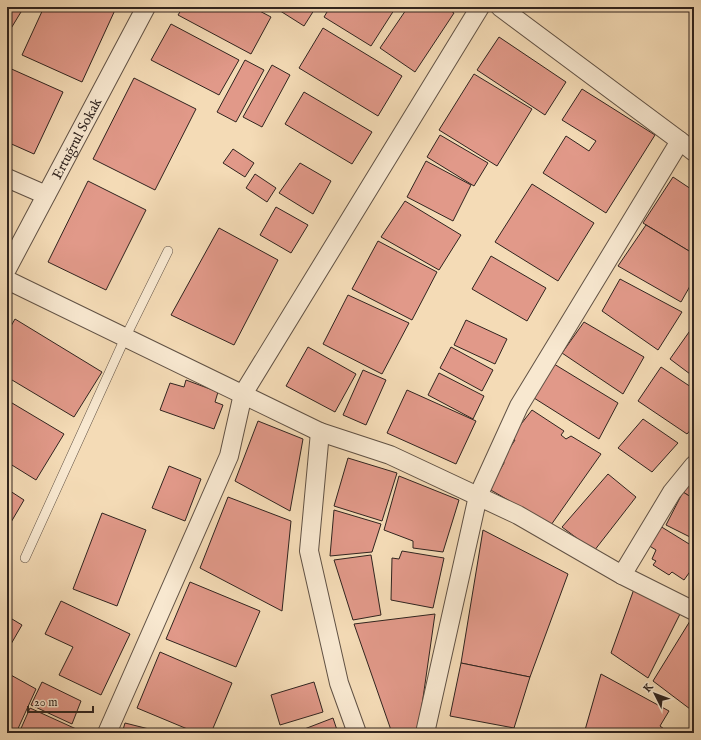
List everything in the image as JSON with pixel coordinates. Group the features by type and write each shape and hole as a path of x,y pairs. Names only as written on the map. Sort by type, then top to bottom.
{"street":[{"name":"Ertuğrul Sokak","path":"7,269 146,7"},
{"path":"107,733 229,456 243,394 480,7"},
{"path":"500,7 680,140 694,152"},
{"path":"425,733 478,496 518,406 680,140"},
{"path":"7,178 46,195"},
{"path":"7,280 320,432 390,455 518,515 622,575 694,611"},
{"path":"320,432 309,551 339,683 357,733"},
{"path":"622,575 672,492 694,465"}],"lane":[{"path":"25,558 125,338 168,251"}],"building":[{"path":"7,7 24,7 7,35"},
{"path":"44,7 109,7 115,10 82,82 22,55"},
{"path":"183,7 252,7 271,17 251,54 178,15"},
{"path":"274,7 316,7 304,26"},
{"path":"330,7 396,7 371,46 324,17"},
{"path":"408,7 445,7 454,13 415,72 380,48"},
{"path":"171,24 239,60 219,95 151,60"},
{"path":"323,28 402,76 378,116 299,68"},
{"path":"499,37 566,82 545,115 477,70"},
{"path":"245,60 264,70 236,122 217,112"},
{"path":"272,65 290,75 262,127 243,117"},
{"path":"7,67 63,92 34,154 7,142"},
{"path":"474,74 532,109 497,166 439,130"},
{"path":"134,78 196,109 155,190 93,159"},
{"path":"582,89 655,135 606,213 543,173 566,136 589,151 596,141 562,120"},
{"path":"304,92 372,132 352,164 285,124"},
{"path":"440,135 488,163 474,186 427,157"},
{"path":"233,149 254,163 245,177 223,163"},
{"path":"426,161 471,185 453,221 407,197"},
{"path":"300,163 331,181 313,214 279,193"},
{"path":"255,174 276,188 267,202 246,188"},
{"path":"673,177 694,191 694,243 689,251 643,223"},
{"path":"88,181 146,210 106,290 48,262"},
{"path":"532,184 594,223 558,281 495,242"},
{"path":"405,201 461,235 439,270 381,237"},
{"path":"276,207 308,225 291,253 260,235"},
{"path":"646,225 694,254 694,279 681,302 618,266"},
{"path":"219,228 278,260 234,345 171,315"},
{"path":"378,241 437,272 412,320 352,289"},
{"path":"491,256 546,288 527,321 472,289"},
{"path":"620,279 682,312 658,350 602,311"},
{"path":"348,295 409,323 382,374 323,344"},
{"path":"15,319 102,372 74,417 7,377 7,333"},
{"path":"466,320 507,339 495,364 454,345"},
{"path":"584,322 644,357 623,394 562,353"},
{"path":"694,325 694,377 670,359"},
{"path":"308,347 356,374 335,412 286,386"},
{"path":"451,347 493,370 482,391 440,368"},
{"path":"554,364 618,403 599,439 534,398"},
{"path":"661,367 694,389 694,426 687,434 638,401"},
{"path":"363,370 386,380 366,425 343,415"},
{"path":"439,373 484,396 473,419 428,395"},
{"path":"186,380 218,392 215,402 223,405 214,429 160,410 170,383 184,387"},
{"path":"407,390 476,421 456,464 387,433"},
{"path":"7,400 64,434 36,480 7,462"},
{"path":"532,410 564,431 561,435 566,439 571,436 601,454 551,525 489,489 504,463 503,458 515,440 511,437"},
{"path":"643,419 678,443 652,472 618,448"},
{"path":"258,421 303,439 290,511 235,481"},
{"path":"348,458 397,473 382,521 334,506"},
{"path":"169,466 201,479 185,521 152,508"},
{"path":"608,474 636,497 594,551 562,527"},
{"path":"399,476 459,500 443,552 413,548 413,541 384,530"},
{"path":"694,478 694,499 683,492"},
{"path":"7,489 24,500 7,529"},
{"path":"683,492 694,499 694,539 666,525"},
{"path":"228,497 291,521 282,611 200,568"},
{"path":"334,510 381,524 372,552 330,556"},
{"path":"102,513 146,530 117,606 73,589"},
{"path":"660,526 694,547 694,566 684,580 672,572 669,575 653,565 656,561 652,559 656,550 648,545"},
{"path":"483,530 568,574 530,677 461,663"},
{"path":"402,551 444,558 433,608 391,600 392,558 399,559"},
{"path":"371,555 381,615 353,620 334,560"},
{"path":"190,582 260,611 236,667 166,639"},
{"path":"634,589 680,614 648,678 611,653"},
{"path":"61,601 130,634 101,695 59,675 73,647 45,634"},
{"path":"435,614 418,733 392,733 354,624"},
{"path":"7,616 22,625 7,651"},
{"path":"690,621 694,623 694,712 653,681"},
{"path":"160,652 232,683 211,733 197,733 137,708"},
{"path":"461,663 530,677 514,728 450,716"},
{"path":"9,674 36,689 16,733 7,733 7,678"},
{"path":"601,674 669,711 660,726 668,733 594,733 585,730"},
{"path":"42,682 81,701 72,724 31,705"},
{"path":"314,682 323,712 280,725 271,695"},
{"path":"30,708 85,733 19,733"},
{"path":"333,718 338,733 294,733"},
{"path":"125,723 165,733 122,733"}]}
